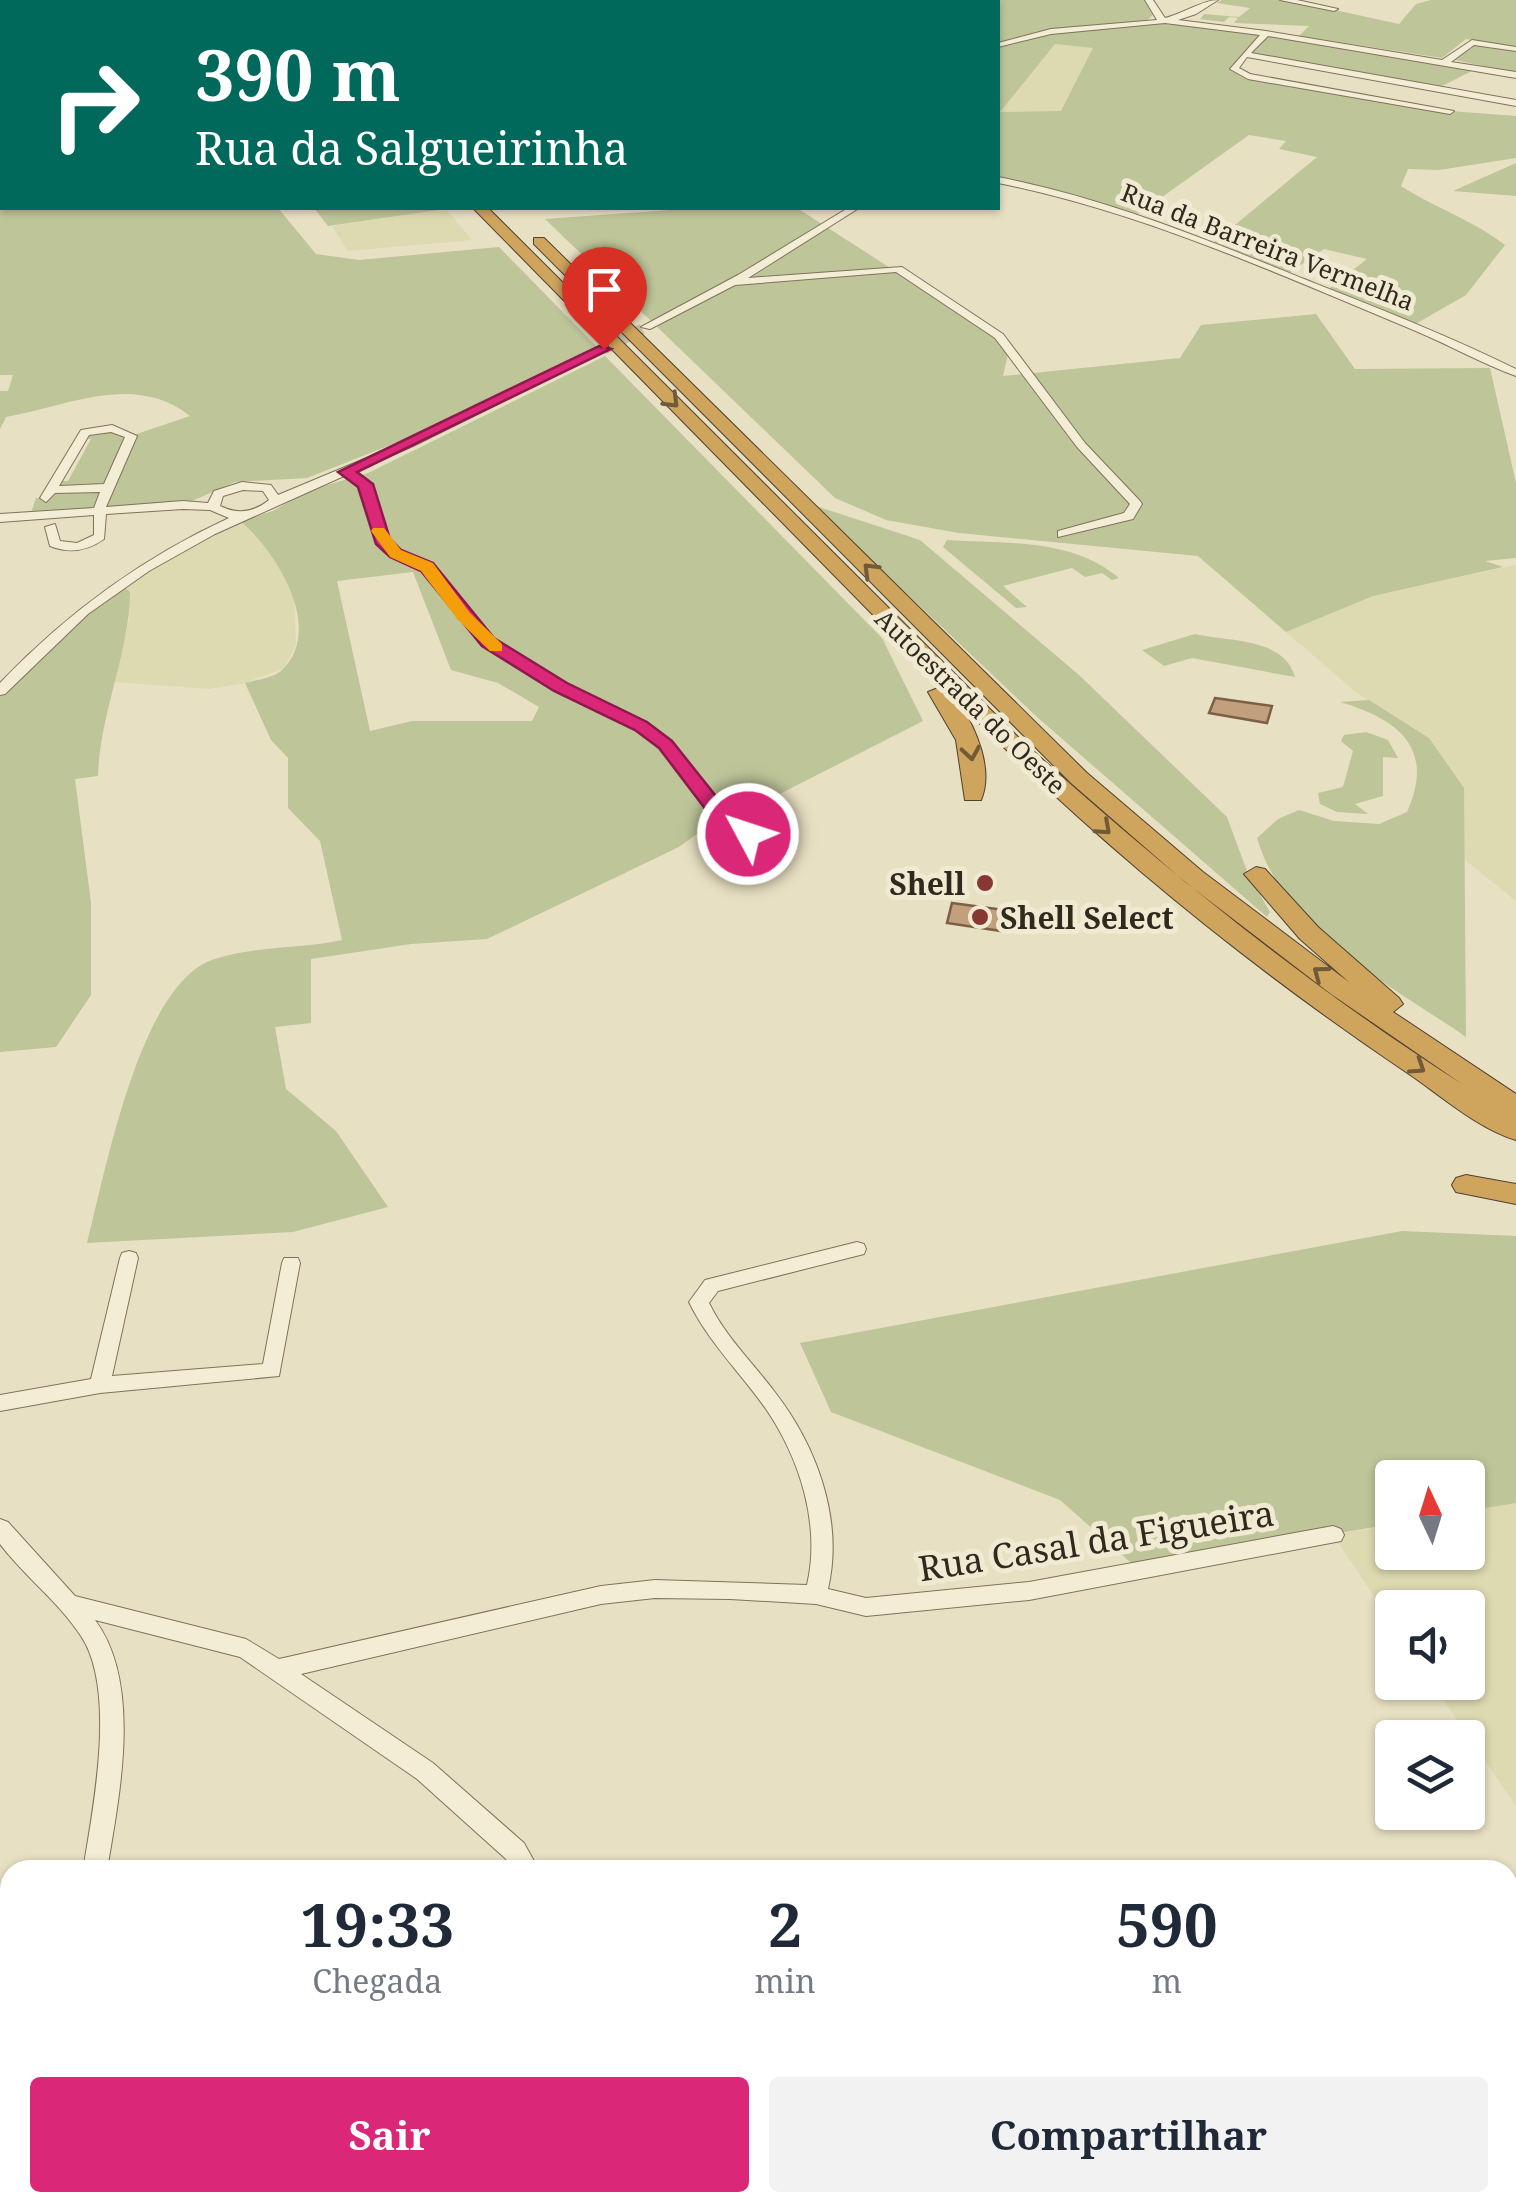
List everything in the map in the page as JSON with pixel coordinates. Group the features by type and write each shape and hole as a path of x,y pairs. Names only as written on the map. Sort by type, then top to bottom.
{"highway":[{"name":"Autoestrada do Oeste","path":"482,210 1047,777 1214,921 1378,1040 1516,1130"},
{"name":"Autoestrada do Oeste","path":"506,210 1094,790 1194,876 1340,988 1516,1107"},
{"path":"688,390 729,418 812,496 838,509"},
{"path":"882,615 895,642 946,700 966,730 972,751 973,795"},
{"path":"1256,874 1309,933 1482,1084"},
{"path":"1466,1185 1516,1194"}],"street":[{"path":"1150,0 1161,20"},
{"path":"1000,45 1066,29 1195,14 1214,0"},
{"path":"1284,0 1334,9"},
{"path":"1396,0 1422,0"},
{"path":"1161,20 1446,61 1516,76"},
{"path":"1266,33 1234,69 1248,76 1450,111"},
{"path":"1446,61 1472,42 1516,49"},
{"path":"1245,54 1516,103"},
{"path":"1451,91 1488,69"},
{"name":"Rua da Barreira Vermelha","path":"1000,180 1083,200 1183,234 1448,340 1516,372"},
{"path":"646,326 732,282 851,210"},
{"path":"732,282 898,268 999,336 1082,445 1130,492 1136,504 1129,516 1062,534"},
{"path":"0,690 72,617 218,510 242,486 272,494 346,472 604,349"},
{"path":"51,527 54,543 61,547 92,543 100,536 99,511 106,488 131,436 112,428 84,432 48,494 106,488"},
{"path":"346,472 366,484 382,541 396,554 427,567 488,642 560,687 641,726 666,744 720,814 748,834"},
{"path":"0,518 183,504 246,515 266,509 272,494"},
{"path":"816,1595 827,1561 822,1515 808,1473 780,1415 711,1330 699,1302 712,1285 858,1249"},
{"path":"100,1385 129,1258"},
{"path":"0,1404 100,1385 272,1371 291,1263"},
{"path":"0,1528 24,1563 93,1635 112,1712 105,1808 96,1860"},
{"name":"Rua Casal da Figueira","path":"280,1670 601,1595 655,1589 816,1595 866,1607 1029,1592 1333,1535"},
{"path":"66,1603 246,1649 425,1772 521,1860"}],"shaded area":[{"path":"1055,44 1094,48 1062,111 1000,111"},
{"path":"447,210 472,240 348,251 332,226"},
{"path":"240,521 280,562 294,597 296,645 284,668 245,683 209,689 114,682 129,620 121,584"},
{"path":"1516,565 1516,901 1464,859 1464,788 1429,738 1357,693 1286,632 1373,596"},
{"path":"1516,1503 1516,1806 1485,1761 1485,1720 1457,1720 1444,1700 1485,1700 1485,1590 1375,1590 1375,1598 1333,1535 1375,1528 1375,1570 1485,1570 1485,1508"}],"green space":[{"path":"1000,0 1144,0 1153,15 1145,22 1264,33 1235,63 1234,69 1248,76 1450,111 1516,116 1516,158 1439,170 1408,169 1401,186 1505,245 1466,295 1412,326 1326,291 1367,259 1324,249 1286,275 1211,245 1317,157 1279,149 1286,141 1249,135 1134,217 1000,181 1000,112","holes":["1055,44 1093,48 1061,111 1000,112"]},
{"path":"1289,0 1399,24 1416,4 1431,0 1516,0 1516,47 1466,39 1442,58 1299,36 1309,26 1234,23 1238,18 1229,17 1224,22 1200,19 1204,14 1239,17 1250,8 1217,3"},
{"path":"1269,36 1472,71 1440,87 1247,54"},
{"path":"1476,44 1516,51 1516,73 1455,60"},
{"path":"1516,163 1516,196 1453,191"},
{"path":"0,210 280,210 316,254 359,260 499,247 596,346 408,438 307,478 235,482 183,505 30,516 36,498 46,498 55,481 68,481 91,439 79,438 97,429 131,436 190,416 169,403 124,394 77,400 6,417 0,429 0,391 8,391 13,375 0,375"},
{"path":"316,210 439,210 328,226"},
{"path":"669,210 800,210 1010,345 1003,376 1180,358 1201,325 1316,314 1355,369 1490,368 1516,483 1516,558 1485,561 1503,567 1373,596 1286,632 1198,556 959,533 886,520 835,498 545,219"},
{"path":"605,356 882,638 923,721 705,832 719,818 679,847 487,939 411,944 311,959 311,1023 275,1027 286,1089 336,1131 388,1207 293,1232 87,1243 115,1130 145,1043 164,1006 186,977 227,955 342,940 320,841 288,808 288,758 271,740 245,683 281,671 294,654 299,634 297,613 281,571 240,521 273,511 307,491 368,473","holes":["413,572 451,670 498,683 539,707 532,721 412,721 370,731 337,581"]},
{"path":"813,505 920,540 1079,675 1227,817 1248,874 1270,912 1267,917 1037,717"},
{"path":"947,540 1059,549 1101,565 1119,578 1112,580 1102,573 1085,577 1072,568 1003,586 1027,607 1016,608 943,547"},
{"path":"121,584 130,592 128,615 98,776 75,779 91,903 91,995 56,1047 0,1052 0,696"},
{"path":"1195,634 1267,648 1289,664 1295,677 1192,658 1164,666 1142,650"},
{"path":"1369,700 1429,738 1464,788 1466,1037 1374,976 1315,928 1290,901 1257,838 1278,819 1299,810 1334,821 1379,824 1407,812 1417,770 1406,739 1379,717 1340,702"},
{"path":"1366,732 1388,740 1398,758 1383,757 1383,796 1355,804 1368,814 1337,812 1320,804 1318,793 1343,787 1353,751 1341,741 1344,735"},
{"path":"1402,1231 1516,1236 1516,1503 1485,1508 1485,1460 1375,1460 1375,1527 1137,1568 1060,1500 831,1412 800,1343"}],"building":[{"path":"1215,698 1272,706 1267,723 1209,713"},
{"name":"Shell Select","path":"952,903 1012,911 1008,932 947,923"}],"tunnel":[{"path":"604,349 646,327"}],"slow traffic":[{"path":"379,531 382,541 396,554 427,567 464,616 496,647"}],"place":[{"name":"Shell","path":"985,883"},
{"name":"Shell Select","path":"980,917"}],"route":[{"path":"604,349 346,472 366,484 382,541 396,554 427,567 488,642 560,687 641,726 666,744 720,814 748,834"}]}
